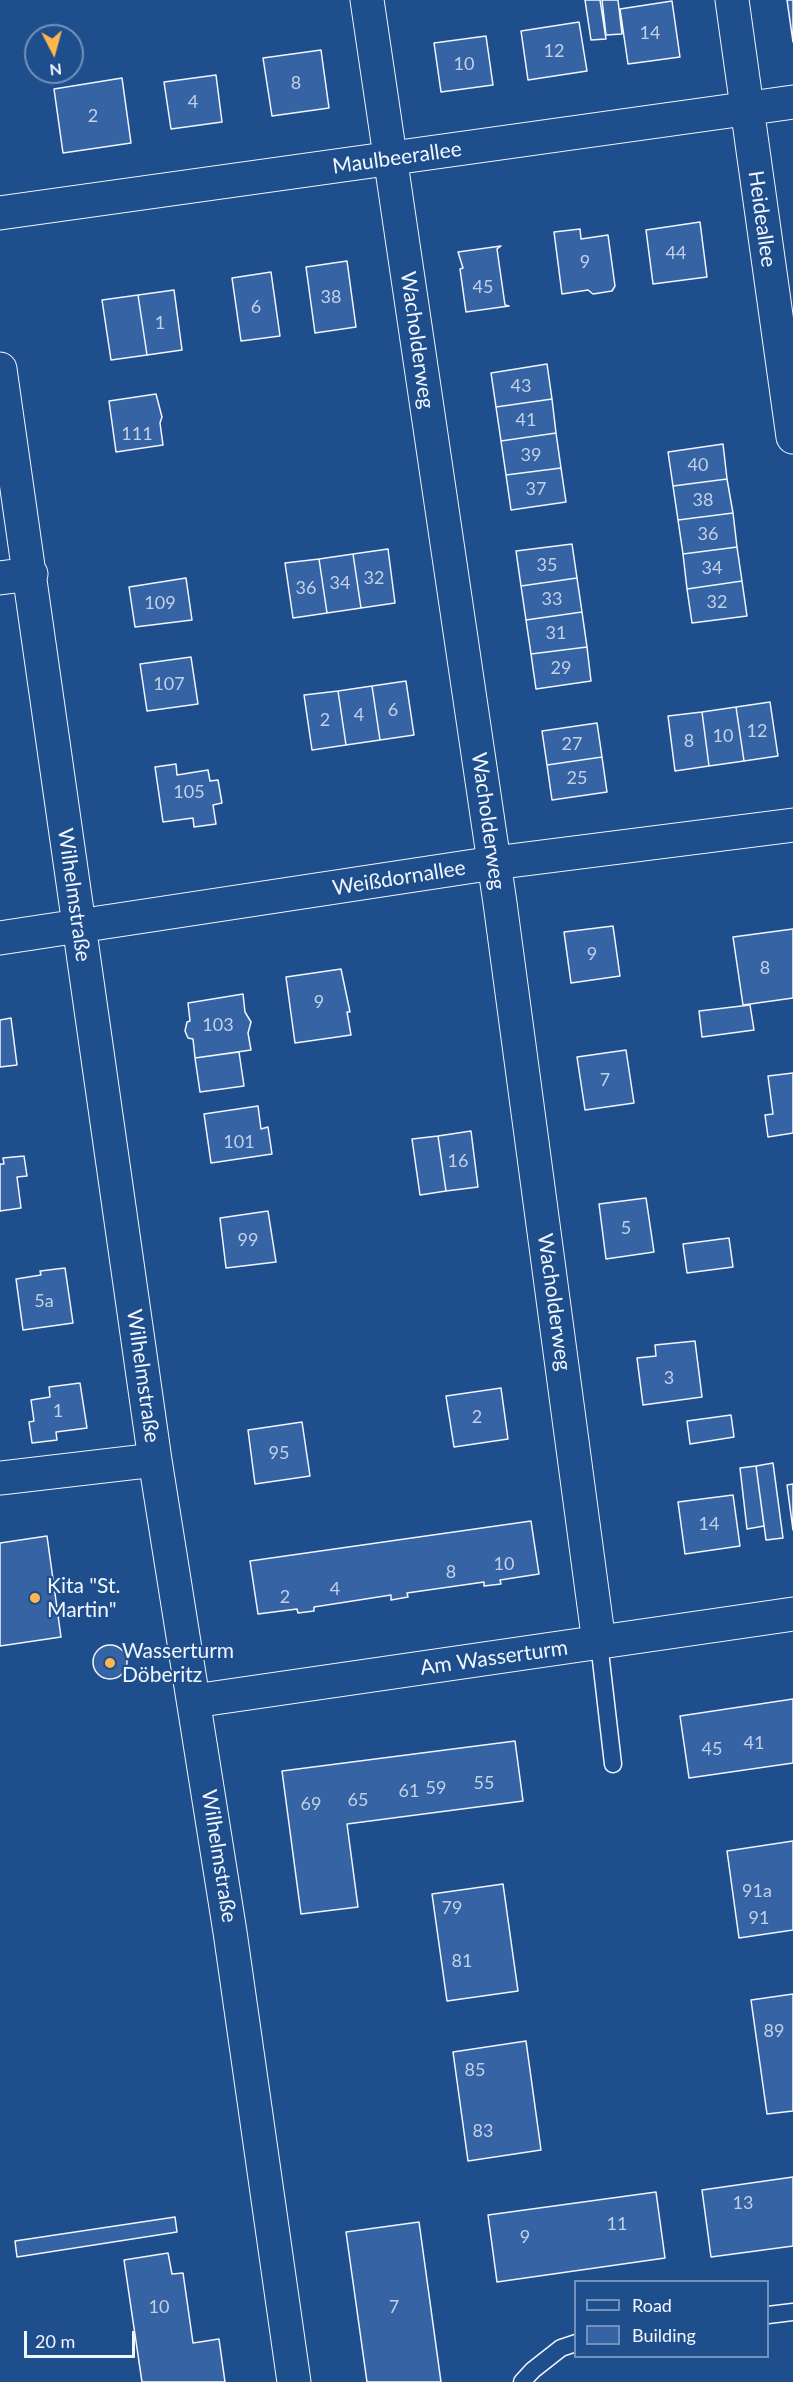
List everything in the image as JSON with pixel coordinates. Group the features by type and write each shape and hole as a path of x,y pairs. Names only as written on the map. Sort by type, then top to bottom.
{"street":[{"name":"Wacholderweg","path":"367,0 494,863 599,1642"},
{"name":"Heideallee","path":"732,0 793,437"},
{"name":"Maulbeerallee","path":"0,213 793,102"},
{"name":"Wilhelmstraße","path":"0,369 15,576 78,927 155,1460 230,1932 294,2382"},
{"name":"Weißdornallee","path":"0,938 494,863 793,825"},
{"path":"0,1478 155,1460"},
{"name":"Am Wasserturm","path":"194,1701 793,1614"}],"lane":[{"path":"599,1642 613,1764"},
{"path":"769,2315 793,2312"},
{"path":"522,2382 533,2370 561,2348 574,2344"}],"building":[{"path":"585,0 600,0 606,39 591,40"},
{"path":"602,0 618,0 622,34 606,35"},
{"path":"787,0 793,0 793,42"},
{"path":"672,1 680,57 628,64 620,9"},
{"path":"579,22 587,71 528,80 521,31"},
{"path":"486,36 493,85 441,92 434,43"},
{"path":"321,50 329,108 272,116 263,58"},
{"path":"216,75 222,122 171,129 164,82"},
{"path":"122,78 131,143 63,153 54,89"},
{"path":"700,222 707,277 653,284 646,230"},
{"path":"580,229 581,239 608,235 615,286 612,291 593,294 588,290 562,294 554,232"},
{"path":"501,246 497,249 505,305 509,306 466,312 460,269 463,268 458,252"},
{"path":"347,261 356,327 315,333 306,267"},
{"path":"271,272 280,336 241,341 232,278"},
{"path":"174,290 182,350 147,355 138,295"},
{"path":"138,295 147,355 111,360 102,300"},
{"path":"547,364 552,399 496,407 491,373"},
{"path":"156,394 162,417 160,423 163,445 116,452 109,401"},
{"path":"552,399 556,433 501,441 496,407"},
{"path":"556,433 561,468 506,475 501,441"},
{"path":"723,444 727,479 673,486 668,452"},
{"path":"561,468 566,502 511,510 506,475"},
{"path":"727,479 733,513 678,520 673,486"},
{"path":"733,513 737,547 683,554 678,520"},
{"path":"572,544 577,578 521,586 516,551"},
{"path":"737,547 742,581 687,589 683,554"},
{"path":"388,549 395,603 361,608 353,554"},
{"path":"353,554 361,608 327,613 319,559"},
{"path":"319,559 327,613 293,618 285,563"},
{"path":"186,578 192,620 135,627 129,587"},
{"path":"577,578 582,612 526,620 521,586"},
{"path":"742,581 747,616 692,623 687,589"},
{"path":"582,612 587,647 531,654 526,620"},
{"path":"587,647 591,681 536,689 531,654"},
{"path":"191,657 198,704 147,711 140,664"},
{"path":"406,681 414,735 380,740 372,686"},
{"path":"372,686 380,740 346,745 338,691"},
{"path":"338,691 346,745 312,750 304,695"},
{"path":"770,702 778,756 744,761 736,707"},
{"path":"736,707 744,761 709,766 702,712"},
{"path":"702,712 709,766 675,771 668,716"},
{"path":"597,723 602,757 547,765 542,731"},
{"path":"602,757 607,792 552,800 547,765"},
{"path":"176,764 177,775 208,770 210,781 218,780 222,803 213,805 216,824 194,827 193,818 163,822 155,767"},
{"path":"613,926 620,976 571,983 564,932"},
{"path":"793,929 793,998 743,1005 733,937"},
{"path":"341,969 350,1012 347,1012 351,1035 295,1043 286,977"},
{"path":"243,994 245,1012 251,1022 248,1033 251,1050 195,1058 193,1039 188,1038 185,1031 187,1022 190,1021 188,1003"},
{"path":"750,1005 754,1030 702,1037 699,1011"},
{"path":"11,1018 17,1065 0,1067 0,1020"},
{"path":"626,1050 634,1103 585,1110 577,1057"},
{"path":"239,1052 244,1086 200,1092 195,1058"},
{"path":"793,1073 793,1133 768,1137 765,1115 773,1114 768,1076"},
{"path":"258,1106 261,1129 268,1127 272,1154 211,1163 204,1114"},
{"path":"471,1131 478,1187 446,1191 438,1136"},
{"path":"438,1136 446,1191 420,1195 412,1139"},
{"path":"24,1156 27,1176 17,1177 21,1208 0,1211 0,1164 4,1164 3,1158"},
{"path":"646,1198 654,1252 606,1259 599,1204"},
{"path":"268,1211 276,1262 226,1268 220,1218"},
{"path":"729,1238 733,1267 687,1273 683,1244"},
{"path":"65,1268 73,1323 23,1330 16,1279 41,1275 40,1271"},
{"path":"695,1341 702,1397 643,1405 637,1358 656,1356 655,1345"},
{"path":"80,1383 87,1428 56,1432 57,1440 32,1443 29,1422 34,1421 31,1400 50,1397 49,1387"},
{"path":"501,1388 508,1439 454,1447 446,1396"},
{"path":"731,1415 734,1437 690,1444 687,1421"},
{"path":"302,1422 310,1476 255,1484 248,1430"},
{"path":"773,1463 783,1538 766,1540 756,1466"},
{"path":"756,1466 764,1526 747,1529 740,1468"},
{"path":"793,1484 793,1530 787,1485"},
{"path":"733,1495 740,1546 685,1554 678,1502"},
{"path":"531,1521 539,1574 500,1580 501,1584 484,1586 484,1582 407,1593 408,1597 391,1600 391,1595 314,1607 314,1611 298,1613 297,1609 258,1614 250,1561"},
{"path":"47,1536 61,1637 0,1646 0,1543"},
{"name":"Wasserturm Döberitz","path":"110,1645 122,1650 127,1662 122,1674 110,1679 98,1674 93,1662 98,1650"},
{"path":"793,1699 793,1763 689,1778 680,1716"},
{"path":"515,1741 523,1801 347,1824 358,1907 301,1914 282,1771"},
{"path":"793,1841 793,1930 739,1938 727,1851"},
{"path":"503,1884 518,1991 447,2001 432,1894"},
{"path":"793,1994 793,2111 767,2114 751,2000"},
{"path":"526,2041 541,2150 468,2161 453,2052"},
{"path":"793,2177 793,2246 711,2257 702,2190"},
{"path":"656,2192 665,2258 497,2282 488,2215"},
{"path":"175,2217 177,2232 17,2257 15,2241"},
{"path":"419,2222 441,2382 367,2382 346,2232"},
{"path":"168,2253 172,2274 183,2273 193,2343 219,2339 225,2382 142,2382 124,2260"}],"place":[{"name":"Kita \"St. Martin\"","path":"35,1598"},
{"name":"Wasserturm Döberitz","path":"110,1663"}]}
